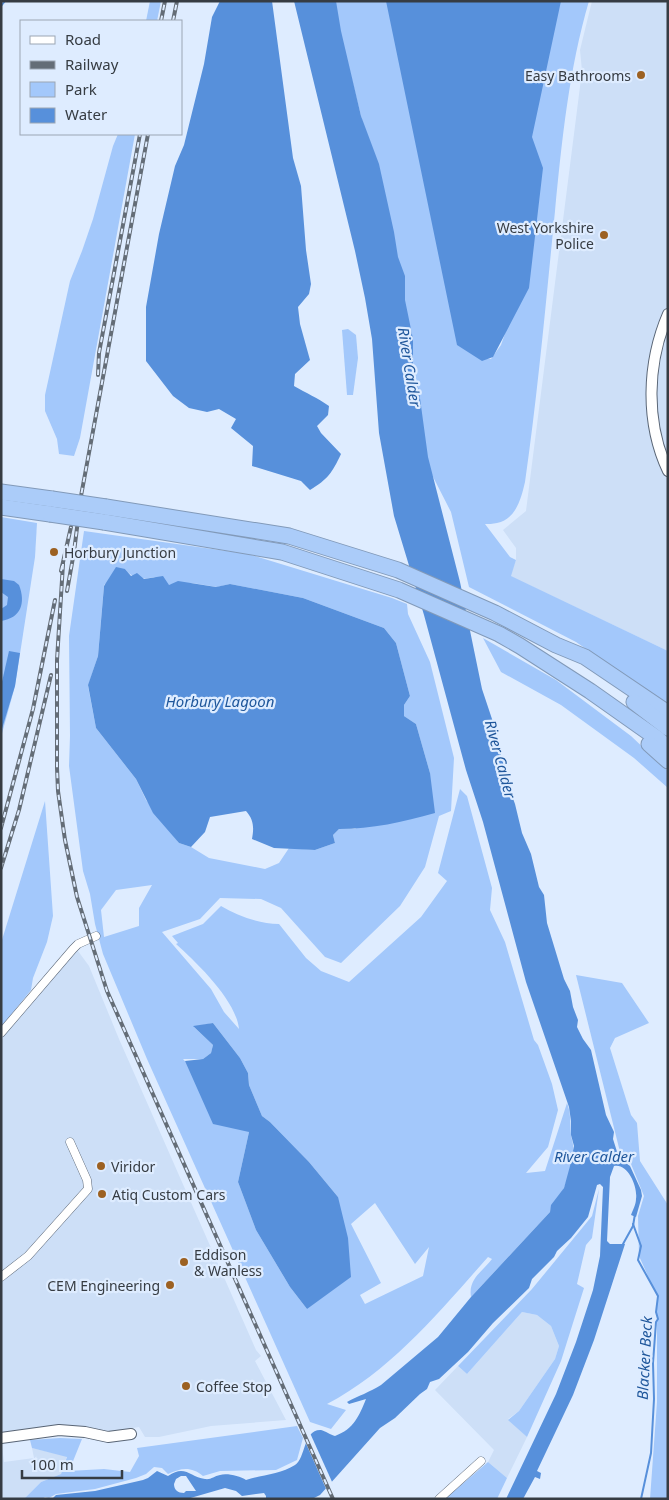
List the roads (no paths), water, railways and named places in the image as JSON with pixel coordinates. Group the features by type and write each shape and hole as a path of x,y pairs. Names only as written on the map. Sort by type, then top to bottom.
{"highway":[{"path":"1,492 104,522 282,552 399,590 499,634 520,646 590,691 668,748"},
{"path":"1,507 106,507 289,536 398,570 495,613 556,645 585,657 668,713"},
{"path":"556,645 616,687 668,728"},
{"path":"590,691 668,761"}],"street":[{"path":"668,314 657,342 652,366 651,388 655,431 659,450 668,471"},
{"path":"1,1033 73,949 78,944 96,936"},
{"path":"1,1277 28,1256 88,1189 87,1180 70,1142"},
{"path":"1,1438 59,1430 85,1432 108,1437 131,1434"},
{"path":"440,1499 481,1461"}],"water":[{"path":"220,1 272,1 293,158 301,186 306,250 311,284 309,294 298,307 300,324 310,360 295,374 294,386 329,406 328,415 317,426 321,433 341,454 329,475 310,490 301,481 252,466 253,446 231,428 236,419 219,409 207,412 189,408 173,396 146,361 146,307 159,234 175,166 184,145 204,64 212,17"},
{"name":"River Calder","path":"294,1 336,1 361,116 379,164 398,257 405,276 405,300 413,339 413,371 419,391 428,457 460,582 482,689 499,740 501,757 507,772 508,785 522,833 531,854 539,887 544,895 547,923 564,979 570,991 578,1020 577,1027 591,1050 606,1115 614,1132 613,1139 619,1158 630,1166 642,1196 636,1217 631,1215 636,1201 634,1182 624,1168 614,1166 610,1177 607,1241 610,1244 625,1244 594,1340 573,1395 537,1471 541,1473 540,1479 535,1477 523,1499 506,1499 556,1394 593,1290 600,1256 603,1187 600,1184 597,1185 588,1217 571,1238 557,1251 554,1257 532,1279 529,1288 493,1323 468,1352 439,1379 430,1382 427,1389 395,1418 380,1428 320,1495 312,1499 266,1499 264,1493 242,1496 236,1491 225,1488 187,1499 52,1499 56,1495 95,1491 143,1480 157,1471 168,1476 183,1471 205,1479 226,1474 246,1480 278,1472 295,1465 299,1461 311,1434 321,1430 335,1436 347,1430 358,1416 366,1399 349,1404 347,1402 381,1385 438,1337 471,1297 550,1212 551,1205 564,1188 570,1166 574,1146 571,1135 569,1107 526,982 483,822 466,770 424,615 394,516 379,433 372,339 355,251","holes":["186,1476 196,1491 178,1492 174,1486 176,1479"]},
{"path":"386,1 561,1 532,137 543,168 529,288 493,357 482,361 457,345"},
{"name":"Horbury Lagoon","path":"116,567 125,569 131,576 137,573 144,579 163,576 169,585 178,581 216,587 230,584 303,598 384,628 396,643 410,696 404,705 404,716 416,724 430,773 435,813 363,828 339,829 333,835 335,843 315,850 274,848 252,839 253,824 246,811 210,817 205,832 191,847 179,843 153,813 136,779 96,728 88,685 98,656 104,586"},
{"path":"1,579 14,581 19,585 22,604 13,617 1,621 1,609 7,605 8,597 1,592"},
{"path":"9,651 20,653 15,686 1,732 1,686"},
{"path":"213,1023 240,1058 248,1073 249,1085 262,1116 309,1162 338,1197 348,1238 351,1277 307,1309 290,1287 256,1230 238,1182 249,1132 213,1124 185,1061 203,1059 211,1053 213,1045 193,1026"}],"waterway":[{"path":"1,6 5,1"},
{"name":"Blacker Beck","path":"623,1244 633,1226 635,1214"},
{"name":"Blacker Beck","path":"633,1224 641,1246 638,1260 658,1296 656,1312 658,1319 656,1322 653,1363 654,1399 651,1453 641,1499"}],"railway":[{"path":"161,20 165,1"},
{"path":"173,20 177,1"},
{"path":"98,375 99,353 140,135"},
{"path":"67,591 81,496 148,135"},
{"path":"61,571 71,527"},
{"path":"63,564 57,660 57,768 58,791 65,840 77,897 107,991 333,1499"},
{"path":"1,828 33,709 55,600"},
{"path":"1,868 19,810 51,675"}],"place":[{"name":"Easy Bathrooms","path":"641,75"},
{"name":"West Yorkshire Police","path":"604,235"},
{"name":"Horbury Junction","path":"54,552"},
{"name":"Viridor","path":"101,1166"},
{"name":"Atiq Custom Cars","path":"102,1194"},
{"name":"Eddison & Wanless","path":"184,1262"},
{"name":"CEM Engineering","path":"170,1285"},
{"name":"Coffee Stop","path":"186,1386"}]}
